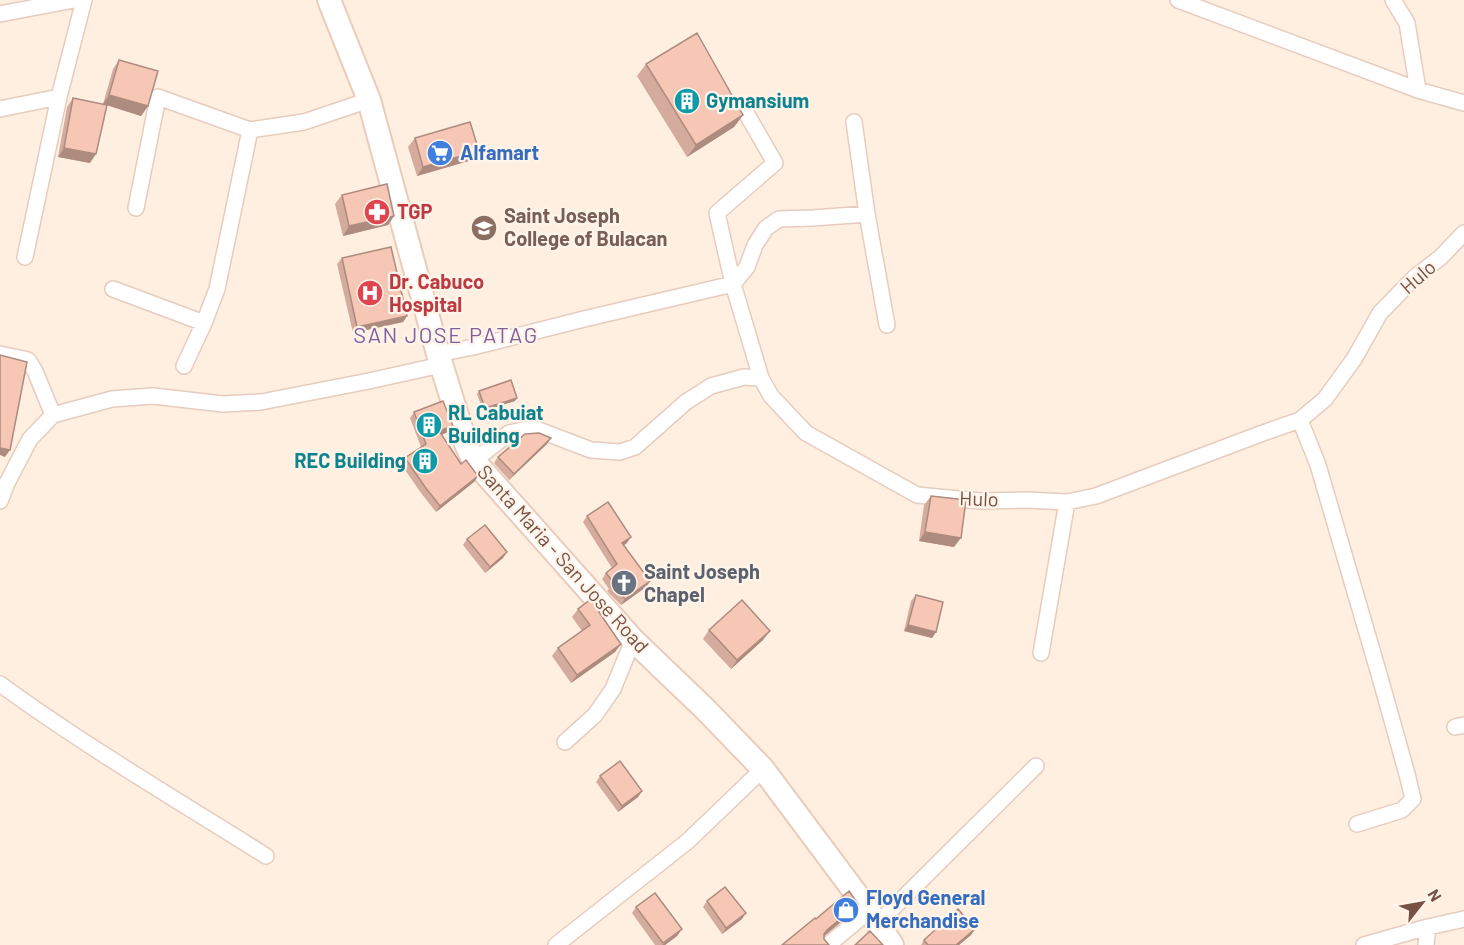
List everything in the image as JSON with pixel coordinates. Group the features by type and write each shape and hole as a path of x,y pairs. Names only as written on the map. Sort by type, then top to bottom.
{"main road":[{"name":"Santa Maria - San Jose Road","path":"329,0 369,100 439,359 466,444 474,461 633,640 705,709 763,770 892,945"}],"street":[{"path":"0,14 74,0"},
{"path":"25,257 59,97 84,0"},
{"path":"1178,0 1418,90 1464,104"},
{"path":"1393,0 1407,23 1418,90"},
{"path":"0,109 59,97"},
{"path":"136,208 158,97 250,130 304,122 369,100"},
{"name":"Hulo","path":"745,111 775,163 717,213 733,284 761,378 771,396 806,433 917,495 980,501 1067,501 1096,496 1300,420 1325,399 1354,359 1380,312 1441,257 1463,230"},
{"path":"854,122 867,214 887,325"},
{"path":"184,366 217,290 250,130"},
{"path":"0,501 30,439 52,415 112,399 153,396 223,404 261,402 369,381 473,347 733,284 747,267 755,245 766,228 779,219 867,214"},
{"path":"113,289 204,323"},
{"path":"0,354 28,360 35,370 52,415"},
{"path":"474,461 508,433 536,429 591,450 620,452 634,447 686,402 711,386 744,377 761,378"},
{"path":"1300,420 1321,477 1384,691 1413,800 1402,810 1357,824"},
{"path":"1041,653 1067,501"},
{"path":"565,742 595,715 613,689 633,640"},
{"path":"0,684 77,738 266,856"},
{"path":"828,945 873,917 1036,766"},
{"path":"556,945 688,841 763,770"},
{"path":"1364,945 1464,919"},
{"path":"1426,945 1428,927"}],"building":[{"name":"Gymansium","path":"697,33 743,115 696,145 646,64"},
{"path":"119,60 158,71 148,106 109,95"},
{"path":"73,98 107,105 96,154 64,148"},
{"name":"Alfamart","path":"470,122 479,151 423,167 415,138"},
{"path":"387,184 394,216 349,226 342,195"},
{"name":"Dr. Cabuco Hospital","path":"391,247 407,316 357,327 342,258"},
{"path":"0,355 27,362 10,450 0,448"},
{"path":"511,380 517,398 485,408 479,391"},
{"path":"443,401 453,426 439,431 461,464 466,460 478,476 440,506 405,458 426,444 414,412"},
{"path":"539,433 551,438 514,474 498,457 525,434"},
{"path":"931,496 966,500 961,538 925,532"},
{"path":"608,502 631,537 622,543 650,581 625,599 612,585 614,583 606,573 617,564 587,516"},
{"path":"485,525 507,552 490,567 467,539"},
{"path":"916,595 943,602 936,632 908,625"},
{"path":"591,599 601,610 599,612 621,644 577,675 558,648 590,625 578,609"},
{"path":"742,600 770,631 737,660 709,630"},
{"path":"620,761 642,791 622,806 600,776"},
{"path":"725,887 746,913 726,928 707,901"},
{"path":"849,891 858,904 824,934 824,939 829,945 782,945 816,919"},
{"path":"655,893 682,929 663,943 636,907"},
{"path":"958,909 975,929 956,945 928,945 924,940"},
{"path":"870,931 883,945 855,945"}],"place":[{"name":"Gymansium","path":"687,101"},
{"name":"Alfamart","path":"440,153"},
{"name":"TGP","path":"377,212"},
{"name":"Saint Joseph College of Bulacan","path":"484,228"},
{"name":"Dr. Cabuco Hospital","path":"370,293"},
{"name":"RL Cabuiat Building","path":"429,425"},
{"name":"REC Building","path":"425,461"},
{"name":"Saint Joseph Chapel","path":"624,583"},
{"name":"Floyd General Merchandise","path":"846,910"}],"district":[{"name":"SAN JOSE PATAG","path":"446,335"}]}
